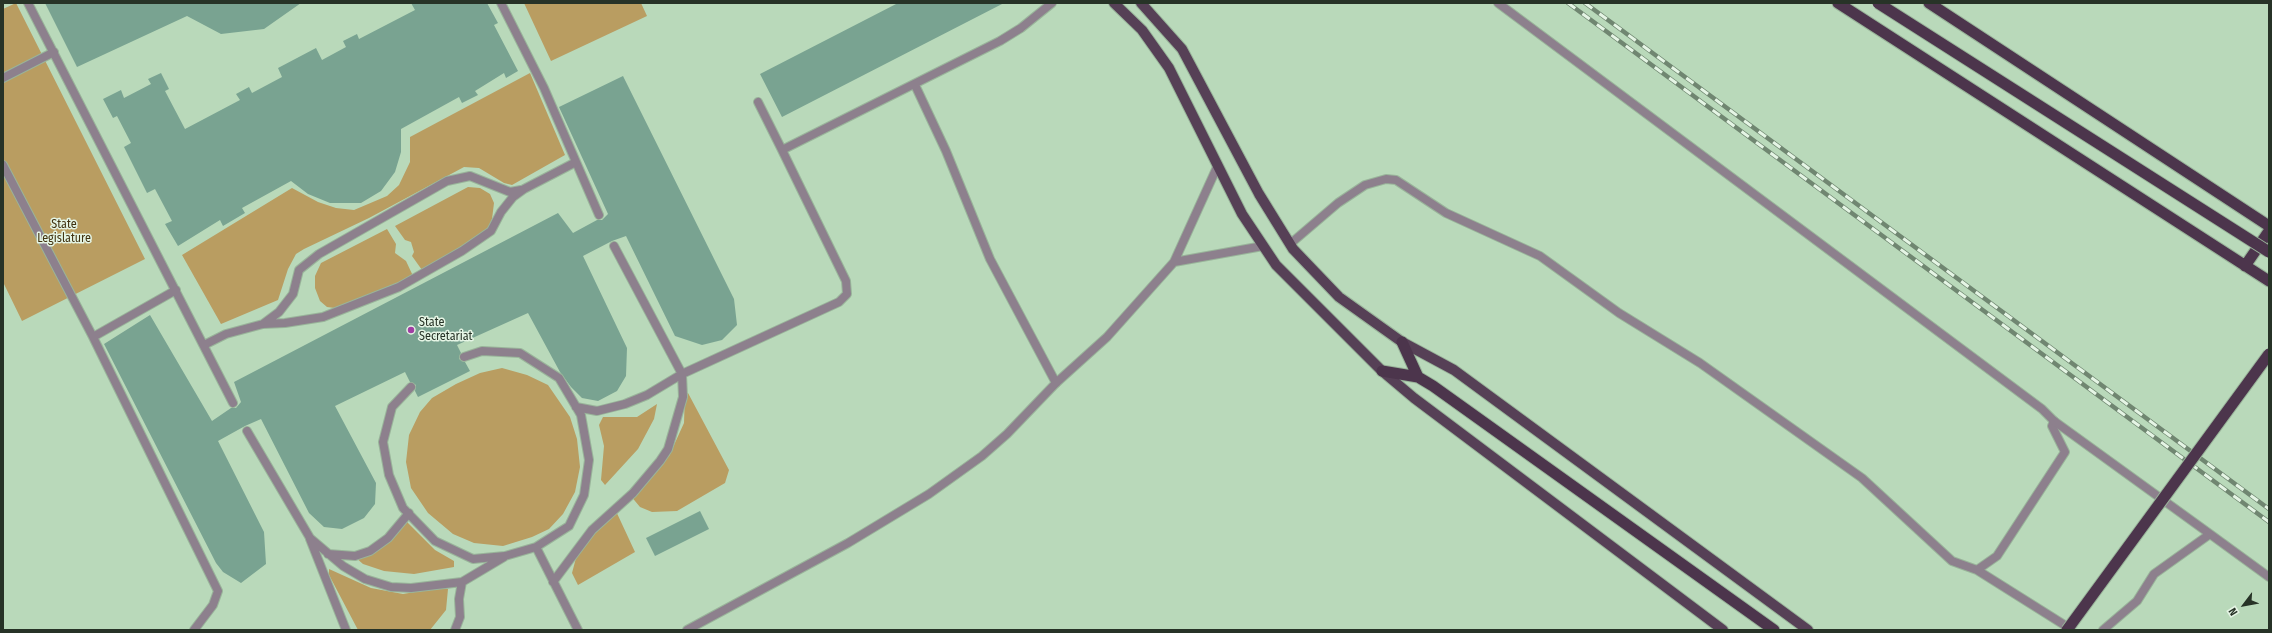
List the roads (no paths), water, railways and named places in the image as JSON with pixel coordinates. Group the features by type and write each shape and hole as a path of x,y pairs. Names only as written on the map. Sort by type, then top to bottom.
{"highway":[{"path":"1838,3 2269,281"},
{"path":"1878,3 2269,252"},
{"path":"1929,3 2269,226"},
{"path":"2245,266 2269,231"},
{"path":"1402,342 1418,377"},
{"path":"2067,628 2269,354"},
{"path":"1382,371 1418,377 1433,386 1774,630"}],"main road":[{"path":"1114,3 1142,30 1169,68 1242,214 1276,265 1382,371 1414,398 1723,630"},
{"path":"1141,3 1182,49 1259,194 1290,244 1339,297 1402,342 1454,370 1808,630"}],"street":[{"path":"28,3 234,403"},
{"path":"501,3 544,88 599,216"},
{"path":"782,150 915,85 1021,28 1052,3"},
{"path":"1498,3 2042,409 2054,421 2269,577"},
{"path":"3,78 54,52"},
{"path":"915,85 946,151 993,265 1034,338 1056,383"},
{"path":"576,407 597,411 625,404 647,395 682,374 839,302 848,294 846,280 833,250 758,102"},
{"path":"204,345 226,334 263,324 285,323 323,317 399,287 462,252 481,239 491,231 513,197 524,189 576,162"},
{"path":"3,165 93,337 218,591 212,605 194,630"},
{"path":"687,630 848,543 929,494 982,456 1007,434 1056,383 1107,337 1174,262 1218,165"},
{"path":"263,324 279,312 292,294 299,270 319,254 447,180 470,176 510,192 524,189"},
{"path":"1290,244 1338,203 1365,185 1386,179 1396,180 1446,213 1540,256 1619,314 1700,363 1862,478 1952,561 1977,570 2067,628"},
{"path":"553,582 592,530 633,493 660,461 668,449 683,397 682,374 614,246"},
{"path":"1174,262 1263,246"},
{"path":"93,337 176,290"},
{"path":"411,387 392,407 383,442 389,475 403,508 435,541 473,558 505,556 536,548 569,526 584,495 589,460 581,415 559,378 520,354 482,351 464,358"},
{"path":"1977,570 1997,556 2065,452 2052,426 2054,421"},
{"path":"248,431 310,538 327,587 346,630"},
{"path":"328,554 355,556 370,551 388,538 408,513"},
{"path":"2103,630 2137,601 2154,574 2210,534"},
{"path":"310,538 343,566 365,579 391,587 411,588 462,582 505,556"},
{"path":"536,548 578,630"},
{"path":"455,630 460,616 459,599 462,582"}],"railway":[{"path":"1568,3 2269,522"},
{"path":"1585,3 2269,509"}],"place":[{"name":"State Secretariat","path":"411,330"}],"park label":[{"name":"State Legislature","path":"64,232"}]}
